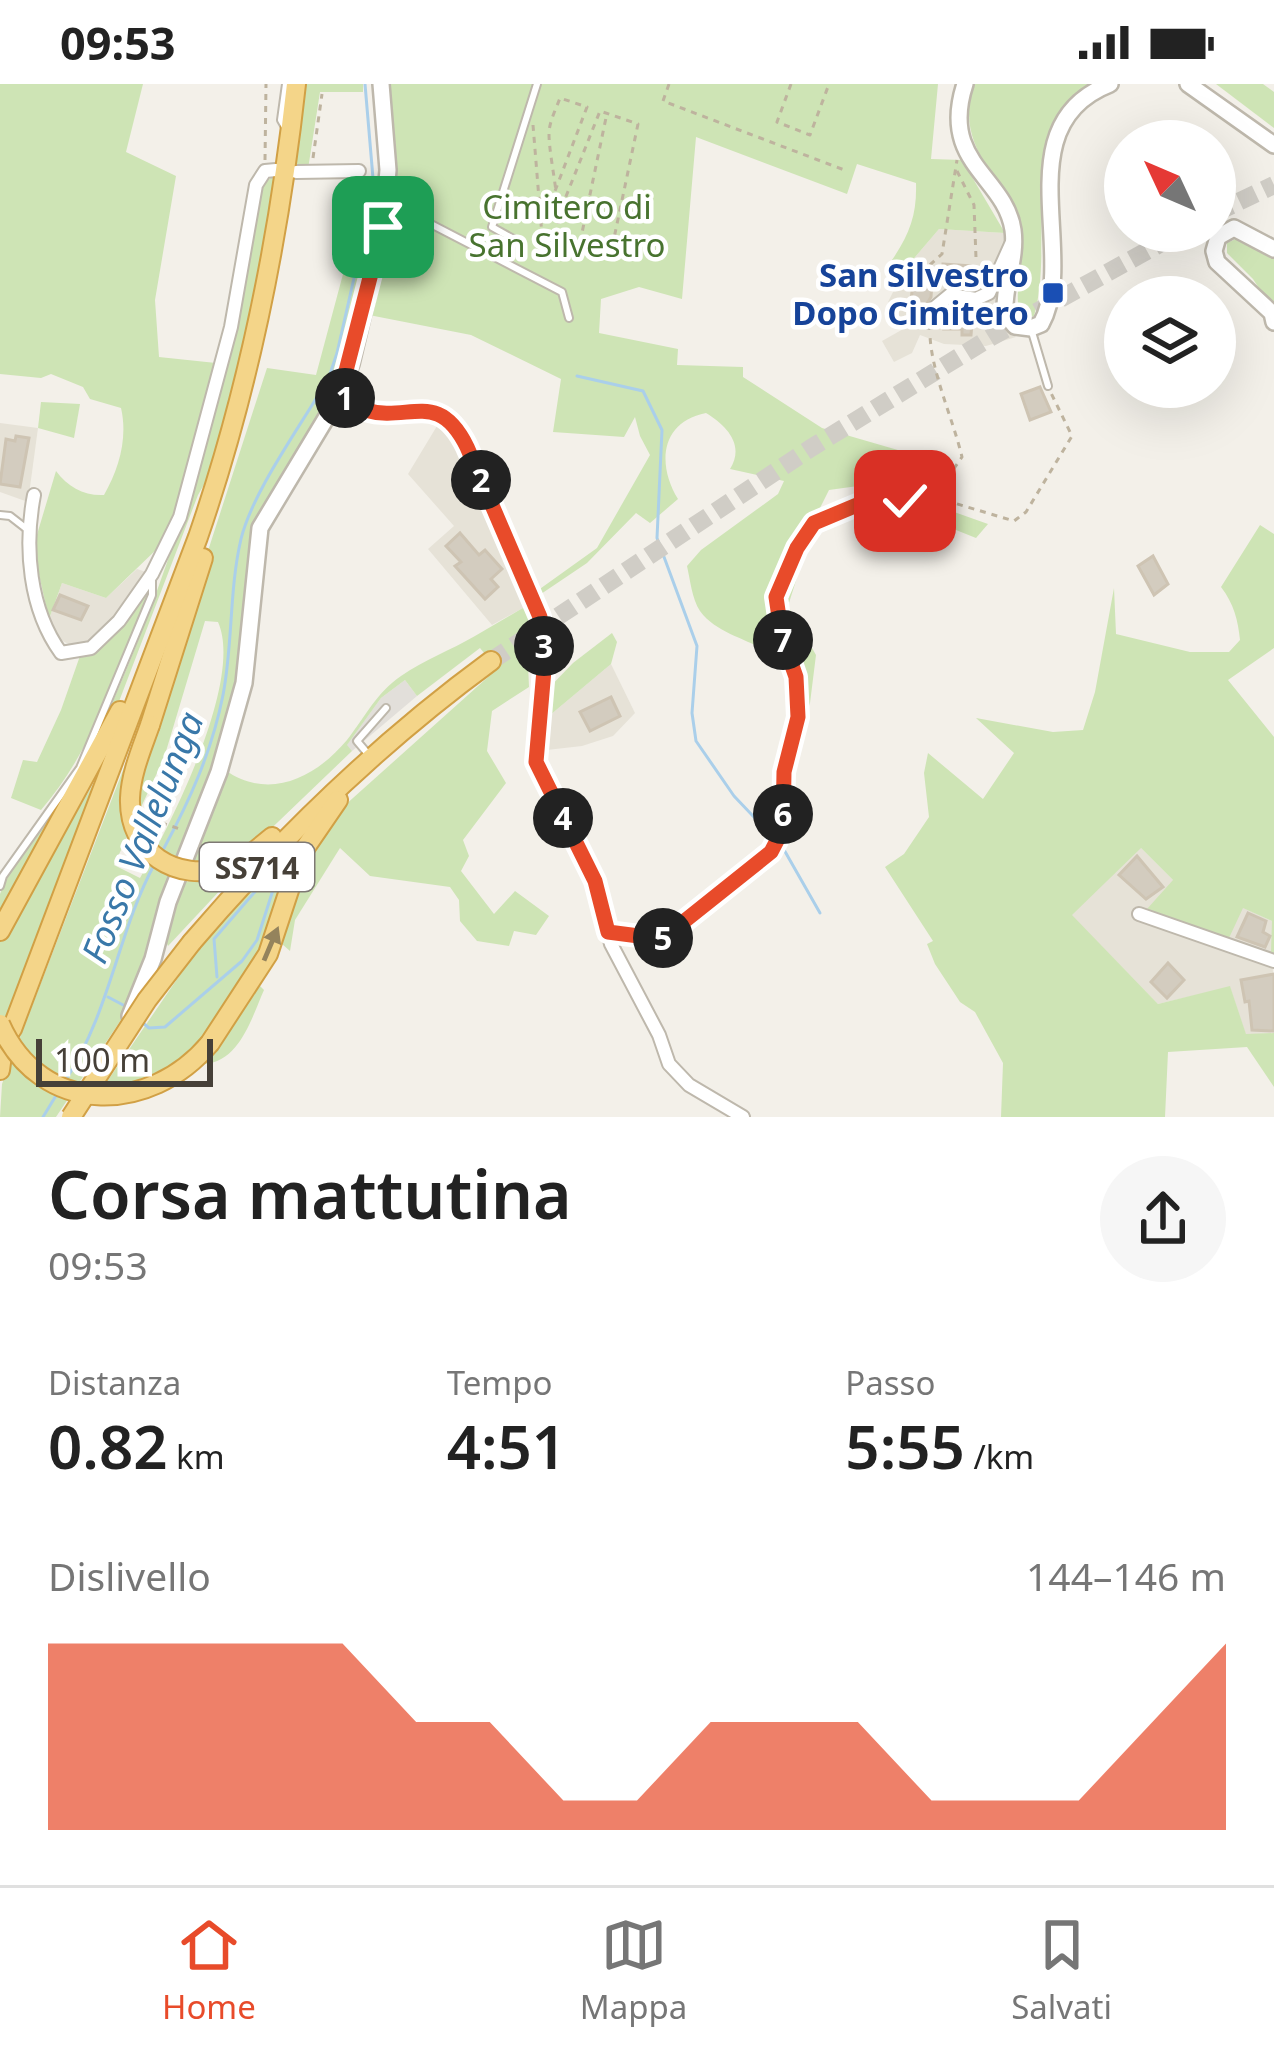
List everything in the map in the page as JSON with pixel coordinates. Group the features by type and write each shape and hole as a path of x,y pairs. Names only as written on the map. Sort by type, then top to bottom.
{"highway":[{"path":"296,84 254,347 213,494 6,1026 18,1052 70,1091 105,1097 130,1096 165,1083 192,1064 211,1043 268,954 301,854 327,814 356,782 364,762"},
{"path":"213,494 220,508 130,790 131,818 138,837 155,858 176,870 200,873 250,855 307,803 326,797"},
{"name":"SS714","path":"71,1117 147,1000 250,874 364,762 491,661"},
{"path":"0,931 101,751 130,684 146,675"}],"street":[{"path":"82,1117 153,959 168,902 219,772 244,683 260,528 340,394 385,209 388,170 381,84"},
{"path":"965,84 959,113 961,134 970,159 1010,219 1014,260 1004,314 1015,326 1031,328 1040,325 1049,298 1051,164 1056,139 1066,118 1082,101 1111,84"},
{"path":"1188,84 1274,145"},
{"path":"34,495 28,530 37,603 49,636 61,653 91,648 119,621 152,574 180,518 231,326 256,185 265,171 276,170"},
{"path":"304,172 359,171"},
{"path":"1274,249 1234,228 1218,237 1214,250 1217,262 1272,314 1274,322"},
{"path":"929,322 933,309 950,295 976,299 989,293 1013,241"},
{"path":"340,394 364,410 418,409 436,414 450,423 467,447 540,617 544,670 536,762 595,881 608,932 659,1035 668,1064 689,1085 743,1117"},
{"path":"1139,914 1274,961"}],"lane":[{"path":"286,84 281,120 290,138"},
{"path":"518,241 492,227 537,84"},
{"path":"359,171 388,170"},
{"path":"385,209 425,221 562,292 569,318"},
{"path":"1031,328 1048,386"},
{"path":"0,515 10,516 28,530"},
{"path":"0,886 80,768 152,595 152,574"},
{"path":"364,762 357,741 386,708"}],"path":[{"path":"265,157 266,84"},
{"path":"669,84 663,101 847,171"},
{"path":"791,84 777,122 810,134 829,84"},
{"path":"304,172 322,94"},
{"path":"526,114 533,117 543,248 549,256 555,251 557,219 554,191 548,129 560,98 587,107 554,191"},
{"path":"557,219 600,111 607,113 638,124 613,243 578,252 607,113"},
{"path":"921,273 942,254 961,134"},
{"path":"956,170 974,205 976,258"},
{"path":"929,322 931,354 962,458 934,497"},
{"path":"608,932 662,939 771,852 783,829 784,772 798,717 796,677 782,637 776,597 797,548 814,523 869,500 934,497 1014,521 1026,512 1072,436 1048,386"},
{"path":"166,824 187,832"}],"shaded area":[{"path":"939,229 1005,233 994,306 996,321 1016,337 986,346 944,344 920,335 912,353 894,362 882,341 905,328 888,302 904,270"},
{"path":"440,421 461,437 532,603 492,625 428,549 454,526 408,474"},
{"path":"0,423 38,428 28,502 0,492"},
{"path":"137,569 149,573 117,620 91,647 75,647 56,638 49,619 62,583 106,598"},
{"path":"611,664 635,713 613,736 582,746 538,751 543,721"},
{"path":"405,680 417,696 352,751 346,746 381,698"},
{"path":"1140,847 1174,881 1148,909 1242,907 1272,921 1274,1033 1246,1035 1230,987 1158,1004 1071,915"}],"green space":[{"path":"0,84 143,84 126,152 176,176 155,300 159,357 216,363 174,519 160,546 106,598 62,583 49,619 33,548 56,471 77,489 104,495 121,453 123,419 121,408 90,399 83,387 51,374 41,378 0,374"},
{"path":"303,84 363,84 363,92 320,92 308,169 293,169"},
{"name":"Cimitero di San Silvestro","path":"389,84 938,84 931,159 962,160 1005,233 939,229 904,270 892,260 911,223 916,183 857,164 847,194 696,137 682,299 639,287 601,299 599,333 678,349 677,365 743,367 743,377 822,428 953,466 926,502 988,524 976,538 911,512 930,463 894,481 829,490 788,606 816,655 810,703 790,762 788,827 777,829 775,786 790,708 788,682 766,652 720,628 700,611 687,566 701,550 778,494 784,481 730,469 736,452 727,430 706,413 691,418 679,425 667,447 667,472 678,499 650,523 636,513 587,563 538,596 537,591 597,548 650,455 635,417 624,437 553,432 561,379 471,335 369,315 394,205 396,151"},
{"path":"975,84 1090,84 1067,104 1053,130 1042,191 1039,288 1034,316 1023,320 1018,300 1020,232 973,139 969,123"},
{"path":"1216,84 1263,84 1274,92 1274,128"},
{"path":"277,173 263,270 214,467 198,495 110,725 25,901 103,767 0,1039 0,894 80,772 129,664 199,463 234,325 262,185"},
{"path":"369,177 384,177 378,224 338,389 257,528 235,699 141,990 56,1117 0,1117 2,1084 135,739 146,743 267,368 316,375","holes":["205,621 218,622 223,648 213,715 185,789 140,878 114,865 164,758"]},
{"path":"1236,239 1274,258 1274,311 1253,279 1227,253 1236,252"},
{"path":"41,402 80,404 74,438 38,428"},
{"path":"1260,525 1274,534 1274,648 1228,680 1274,737 1274,954 1272,921 1243,908 1229,938 1147,909 1173,880 1141,848 1072,915 1158,1004 1230,986 1246,1034 1274,1033 1274,1087 1247,1047 1168,1052 1165,1117 1001,1117 1003,1063 975,1012 960,1002 935,964 927,944 933,941 885,867 904,854 929,817 924,773 928,753 983,799 1014,753 976,718 1053,732 1083,730 1095,692 1114,588 1116,634 1190,652 1229,652 1240,640 1237,619 1221,587"},
{"path":"147,584 149,593 116,678 76,761 41,810 11,798 23,760 37,762 81,653"},
{"path":"532,603 542,662 528,664 529,687 492,711 487,751 506,783 463,840 469,856 461,871 494,914 515,891 549,916 536,935 514,931 509,946 477,941 460,921 459,900 450,887 370,876 340,848 295,920 290,951 282,944 305,859 334,815 497,669 480,648 417,696 405,680 381,698 347,745 352,751 254,845 224,861 190,864 225,770 258,784 306,774 347,740 378,698 401,676"},
{"path":"612,633 617,642 611,664 543,721 545,692"},
{"path":"295,842 298,845 261,945 224,1014 176,1067 148,1083 102,1089 199,947"},
{"path":"225,878 226,884 168,946 164,937 182,882"},
{"path":"260,986 264,990 236,1046 205,1064"}],"building":[{"path":"943,264 971,266 970,285 925,282 926,269 943,270"},
{"path":"913,281 932,283 931,297 921,313 910,312"},
{"path":"948,310 973,312 971,335 962,335 962,329 944,329"},
{"path":"1040,387 1051,412 1030,420 1021,394"},
{"path":"16,436 29,438 20,487 0,484 6,439 15,441"},
{"path":"460,533 479,555 485,550 502,569 491,579 498,587 485,599 455,566 461,562 446,546"},
{"path":"1153,556 1168,584 1154,595 1138,566"},
{"path":"60,595 88,606 81,620 53,610"},
{"path":"611,697 620,716 590,731 580,712"},
{"path":"1137,856 1163,887 1146,899 1119,875"},
{"path":"1248,913 1266,921 1263,932 1270,936 1265,947 1237,937"},
{"path":"1168,963 1184,980 1167,998 1151,982"},
{"path":"1274,974 1274,1031 1252,1030 1241,980"}],"waterway":[{"name":"Fosso Vallelunga","path":"163,850 213,736 226,676 237,558 247,520 329,377 337,353 374,190 365,84"},
{"path":"577,376 643,391 662,430 657,538 697,646 692,713 696,741 734,796 770,834"},
{"path":"783,848 820,913"},
{"path":"217,977 214,939 286,856"},
{"name":"Fosso Vallelunga","path":"65,1081 93,1027 155,863"},
{"path":"143,1023 149,1028 165,1027 242,961 257,940 274,887"},
{"path":"108,997 125,1006"},
{"name":"Fosso Vallelunga","path":"43,1117 57,1094"}],"tunnel":[{"path":"1236,203 1274,185"},
{"path":"491,661 811,448 993,336 1145,252"}],"place":[{"name":"San Silvestro Dopo Cimitero","path":"1053,293"}],"route":[{"path":"383,227 340,394 364,410 418,409 436,414 461,434 540,617 544,670 536,762 595,881 608,932 662,939 771,852 783,829 784,772 798,717 796,677 782,637 776,597 797,548 814,523 869,500 905,501"}]}
